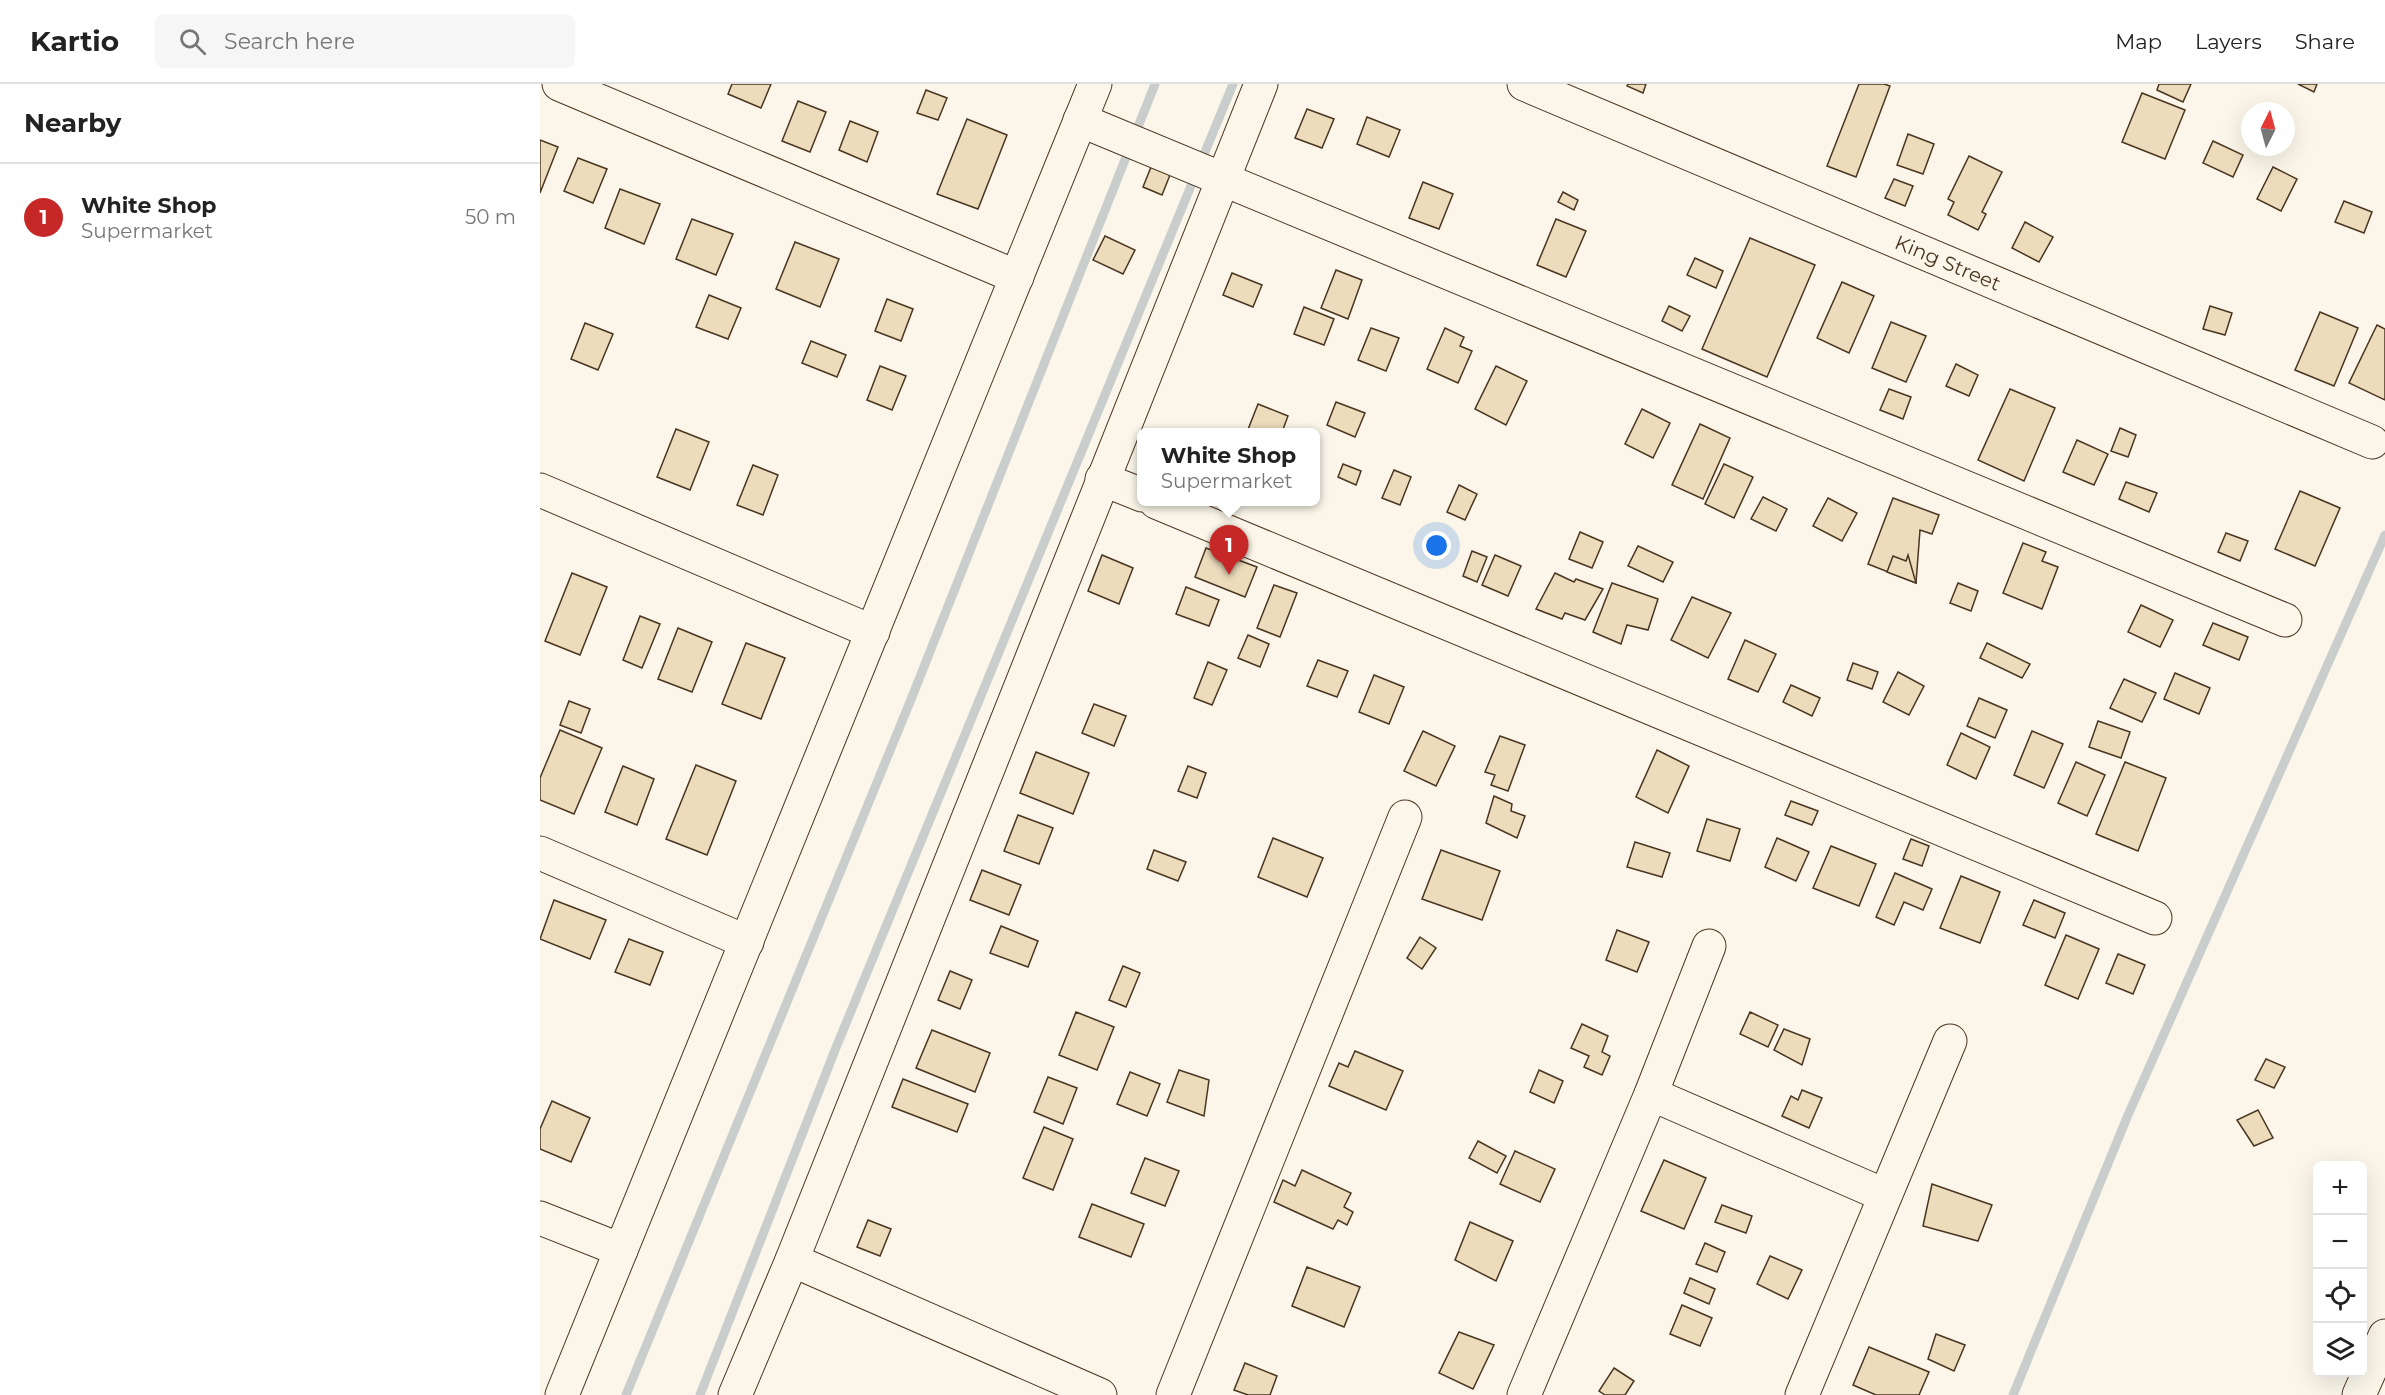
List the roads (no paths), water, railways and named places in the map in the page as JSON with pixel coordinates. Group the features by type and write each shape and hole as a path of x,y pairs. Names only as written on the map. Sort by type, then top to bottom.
{"street":[{"path":"558,84 1017,277"},
{"path":"562,1395 1095,84"},
{"path":"735,1395 792,1260 1261,84"},
{"name":"King Street","path":"1524,84 2372,442"},
{"path":"1080,120 2285,620"},
{"path":"1102,479 1137,493"},
{"path":"540,490 873,632"},
{"path":"1168,506 2155,918"},
{"path":"1173,1395 1405,817"},
{"path":"540,853 747,942"},
{"path":"1524,1395 1651,1094 1709,946"},
{"path":"1802,1395 1950,1041"},
{"path":"1651,1094 1884,1195"},
{"path":"540,1218 621,1250"},
{"path":"792,1260 1100,1395"},
{"path":"2359,1395 2385,1336"}],"waterway":[{"path":"626,1395 912,697 1155,84"},
{"path":"700,1395 835,1050 1233,84"},
{"path":"2013,1395 2128,1115 2385,535"}],"place":[{"name":"White Shop","path":"1229,575"}]}
